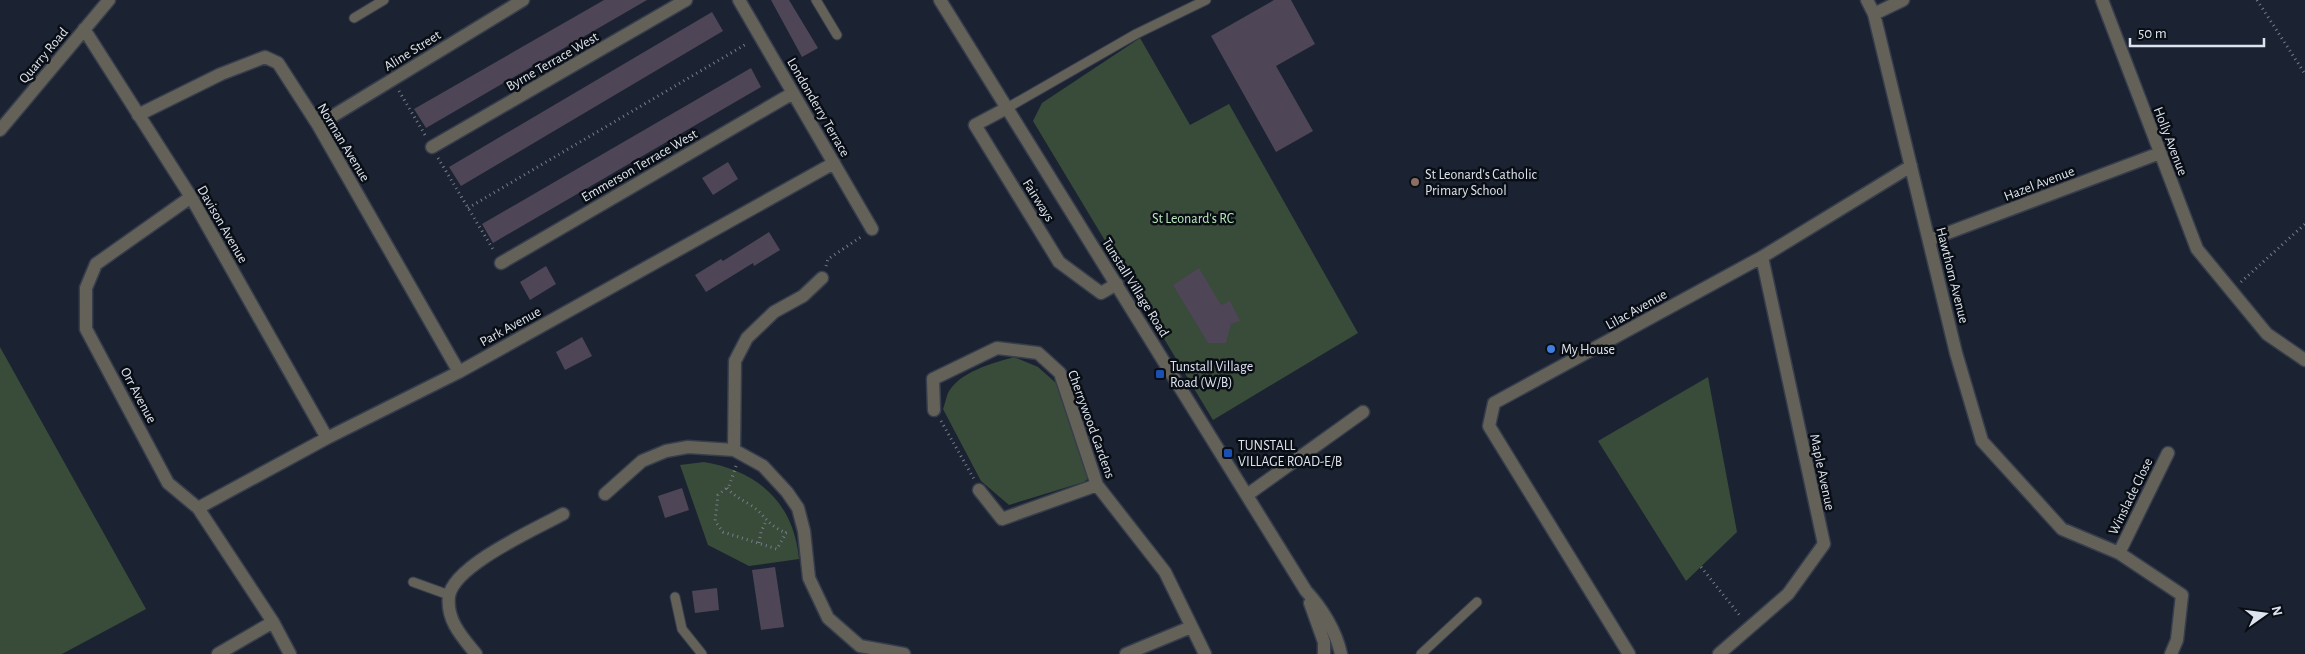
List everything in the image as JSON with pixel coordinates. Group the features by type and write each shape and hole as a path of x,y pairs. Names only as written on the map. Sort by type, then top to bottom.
{"street":[{"name":"Quarry Road","path":"0,130 109,0"},
{"name":"Aline Street","path":"318,125 522,0"},
{"name":"Byrne Terrace West","path":"432,147 686,0"},
{"name":"Londonderry Terrace","path":"739,0 872,229"},
{"name":"Tunstall Village Road","path":"940,0 1306,591 1324,642 1324,654"},
{"name":"Hawthorn Avenue","path":"1867,0 1874,14 1956,353 1982,441 2062,529 2119,553"},
{"path":"1874,14 1903,0"},
{"name":"Holly Avenue","path":"2102,0 2197,249 2267,334 2305,360"},
{"name":"Davison Avenue","path":"84,29 191,197 327,438"},
{"name":"Norman Avenue","path":"138,115 220,74 265,57 278,63 289,83 318,125 459,372"},
{"name":"Emmerson Terrace West","path":"501,263 793,93"},
{"name":"Fairways","path":"1007,108 975,125 1059,262 1101,293 1117,284"},
{"name":"Hazel Avenue","path":"1929,240 2160,153"},
{"name":"Park Avenue","path":"198,508 327,438 459,372 834,163"},
{"name":"Lilac Avenue","path":"1629,654 1489,426 1494,403 1762,257 1911,166"},
{"name":"Orr Avenue","path":"191,197 96,264 86,288 86,328 168,483 198,508 272,622 290,654"},
{"name":"Maple Avenue","path":"1719,654 1788,594 1824,544 1762,257"},
{"path":"737,452 736,361 747,338 774,312 803,296 822,278"},
{"name":"Cherrywood Gardens","path":"934,410 933,380 997,348 1038,353 1060,373 1097,485 1165,572 1205,654"},
{"path":"1247,495 1364,412"},
{"path":"605,494 642,461 666,451 688,448 737,452 763,466 787,492 798,508 804,531 809,578 828,618 857,650 904,654"},
{"name":"Winslade Close","path":"2119,553 2168,453"},
{"path":"979,490 1002,519 1097,485"},
{"path":"476,654 455,629 450,611 449,595 464,573 488,554 563,514"},
{"path":"2119,553 2182,595 2177,640 2171,654"},
{"name":"Tunstall Village Road","path":"1306,591 1314,599 1332,629 1341,654"},
{"path":"218,654 272,622"},
{"path":"1126,654 1191,627"}],"lane":[{"path":"354,18 384,0"},
{"path":"816,0 837,35"},
{"path":"1007,108 1136,34 1206,0"},
{"path":"413,582 449,595"},
{"path":"675,597 682,629 702,654"},
{"path":"1421,654 1477,602"}],"path":[{"path":"2256,0 2305,74"},
{"path":"468,208 760,36"},
{"path":"392,80 501,263"},
{"path":"2229,288 2305,224"},
{"path":"822,278 828,259 872,229"},
{"path":"934,410 979,490"},
{"path":"737,452 729,486 718,495 715,521 723,532 777,549 786,533"},
{"path":"726,488 736,498 752,506 766,522 786,533 804,531"},
{"path":"759,543 761,532 766,522"},
{"path":"1701,567 1750,628"}],"green space":[{"name":"St Leonard's RC","path":"1140,38 1190,125 1229,104 1358,333 1213,420 1033,121 1042,103"},
{"path":"0,347 146,609 62,654 0,654"},
{"path":"1014,357 1038,367 1056,383 1090,477 1084,482 1009,505 981,481 943,409 948,393 960,379 977,369"},
{"path":"1708,377 1737,532 1686,581 1598,441"},
{"path":"704,462 723,466 741,473 770,493 790,521 796,539 799,559 749,566 708,545 680,465"}],"building":[{"path":"604,0 647,0 426,128 414,109"},
{"path":"771,0 789,0 818,48 802,57"},
{"path":"1274,0 1291,0 1315,44 1276,66 1313,131 1276,152 1211,36"},
{"path":"712,12 723,31 461,186 449,167"},
{"path":"751,68 761,87 493,243 482,224"},
{"path":"728,162 738,179 713,195 702,178"},
{"path":"769,232 780,250 754,266 753,263 706,292 695,275 721,259 723,261"},
{"path":"546,266 556,284 530,300 520,282"},
{"path":"1199,268 1221,305 1230,301 1240,321 1231,324 1226,343 1208,343 1173,285"},
{"path":"582,337 592,356 565,370 556,352"},
{"path":"682,488 689,510 665,518 658,496"},
{"path":"775,567 784,627 761,630 752,570"},
{"path":"717,588 719,610 695,613 692,591"}],"place":[{"name":"St Leonard's Catholic Primary School","path":"1415,182"},
{"name":"My House","path":"1551,349"},
{"name":"Tunstall Village Road (W/B)","path":"1160,374"},
{"name":"TUNSTALL VILLAGE ROAD-E/B","path":"1228,453"}]}
